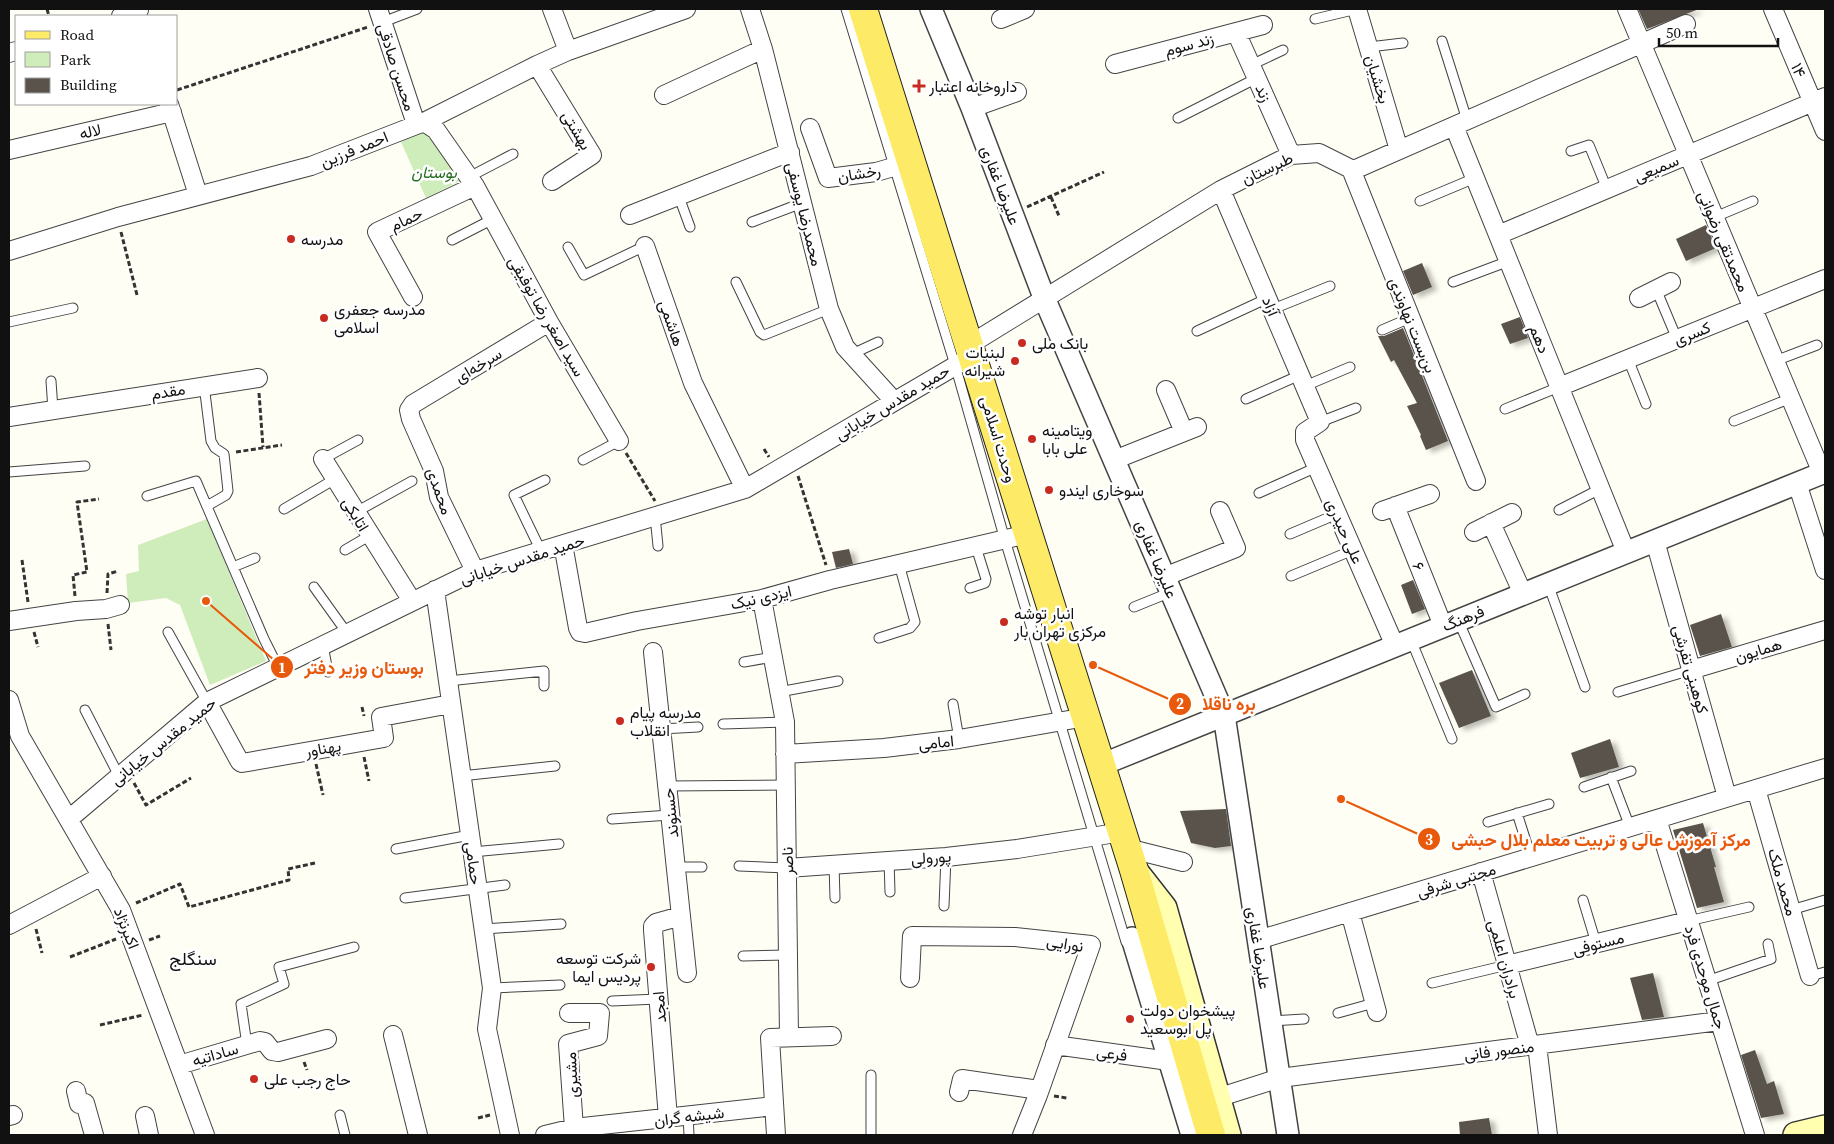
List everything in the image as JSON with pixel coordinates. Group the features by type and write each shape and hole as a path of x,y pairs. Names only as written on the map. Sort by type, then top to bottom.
{"main road":[{"name":"وحدت اسلامی","path":"863,9 902,164 965,355 1017,537 1073,719 1101,765 1212,1135"},
{"name":"وحدت اسلامی","path":"1128,850 1164,908 1228,1135"},
{"path":"1796,1135 1825,1128"}],"street":[{"path":"552,9 568,51"},
{"name":"احمد فرزین","path":"9,250 118,217 311,166 420,123 568,51 665,12 686,9"},
{"name":"محمدرضا یوسفی","path":"750,9 763,49 829,309 845,347 894,401"},
{"name":"علیرضا غفاری","path":"931,9 972,108 1044,300 1224,715 1288,1135"},
{"path":"1001,19 1025,9"},
{"name":"بخشیان","path":"1358,9 1399,150"},
{"name":"محمدتقی رضوانی","path":"1626,9 1824,472"},
{"name":"۱۴","path":"1773,9 1819,100 1825,131"},
{"path":"126,15 139,12"},
{"name":"محسن صادقی","path":"380,15 420,123"},
{"path":"1351,169 1360,167 1686,24"},
{"name":"زند سوم","path":"1115,64 1263,25"},
{"name":"زند","path":"1236,32 1291,155"},
{"path":"664,95 763,49"},
{"name":"بهشتی","path":"537,65 592,155 552,181"},
{"path":"972,108 1017,92"},
{"name":"سمیعی","path":"1498,235 1819,100"},
{"path":"170,108 198,195"},
{"name":"لاله","path":"9,150 170,108"},
{"name":"سید اصغر رضا توفیقی","path":"420,123 436,130 472,182 619,441"},
{"name":"دهم","path":"1461,123 1475,178 1626,552"},
{"name":"رخشان","path":"810,128 828,178 876,172 902,164"},
{"path":"630,215 790,152"},
{"name":"طبرستان","path":"965,355 1044,300 1221,190 1291,155 1319,153 1351,169"},
{"name":"بن‌بست نهاوندی","path":"1351,169 1476,481"},
{"name":"حمام","path":"412,297 377,232 472,182"},
{"name":"آزاد","path":"1221,190 1320,422"},
{"name":"هاشمی","path":"645,246 693,383 745,489"},
{"name":"کسری","path":"1559,387 1825,279"},
{"path":"1639,298 1664,285"},
{"name":"سرخه‌ای","path":"410,410 413,404 550,322"},
{"name":"حمید مقدس خیابانی","path":"69,819 207,702 474,571 745,489 894,401 965,355"},
{"name":"مقدم","path":"9,417 258,378"},
{"path":"1114,460 1191,429 1166,390"},
{"name":"محمدی","path":"410,410 411,419 434,471 439,496 474,571"},
{"name":"علی حیدری","path":"1320,422 1305,432 1304,436 1353,550 1403,643"},
{"name":"اتابکی","path":"323,459 412,601"},
{"name":"فرهنگ","path":"1101,765 1824,472"},
{"path":"1797,483 1825,570"},
{"name":"۶","path":"1430,494 1388,509 1451,623"},
{"path":"1168,584 1236,548 1220,511"},
{"path":"1474,532 1512,513"},
{"path":"1491,524 1523,594"},
{"name":"ایزدی نیک","path":"563,544 578,628 580,632 585,633 637,621 762,600 830,580 1017,537"},
{"name":"کوهینی تفرشی","path":"1655,541 1727,797"},
{"name":"حمامی","path":"435,590 492,988 487,1029 510,1135"},
{"name":"ناصر","path":"762,600 785,722 788,1037"},
{"path":"9,621 113,607"},
{"name":"همایون","path":"1691,670 1825,630"},
{"name":"حسنوند","path":"652,652 687,973"},
{"name":"اکبرنژاد","path":"9,700 14,738 69,819 121,910 205,1135"},
{"name":"پهناور","path":"207,702 240,762 384,738 381,717 451,704"},
{"name":"امامی","path":"785,754 884,748 959,740 1073,719"},
{"name":"مجتبی شرفی","path":"1258,940 1825,768"},
{"name":"محمد ملک","path":"1756,789 1791,910 1818,974"},
{"name":"جمال موحدی فرد","path":"1657,819 1755,1135"},
{"name":"پورولی","path":"787,868 946,857 1017,849 1094,837 1128,850"},
{"path":"1128,850 1183,862"},
{"name":"برادران اعلمی","path":"1481,872 1507,965 1533,1045 1548,1135"},
{"path":"9,925 102,876"},
{"path":"1350,912 1375,1008"},
{"name":"امجد","path":"668,1118 653,926 656,923 681,916"},
{"name":"مستوفی","path":"1507,965 1688,921"},
{"name":"نورایی","path":"910,978 912,936 1015,937 1091,945 1022,1135"},
{"path":"1132,938 1166,1060 1192,1135"},
{"name":"مشیری","path":"569,1013 600,1013 598,1036 568,1044 574,1128"},
{"name":"منصور فانی","path":"1217,1098 1280,1078 1719,1021"},
{"path":"393,1035 418,1135"},
{"path":"776,1135 770,1038 832,1036"},
{"path":"247,1045 262,1041 272,1051 278,1052 327,1039"},
{"name":"ساداتیه","path":"179,1065 247,1045"},
{"name":"فرعی","path":"1055,1045 1166,1060"},
{"path":"959,1092 962,1079 1039,1090"},
{"path":"76,1091 79,1104 85,1103 94,1135"},
{"name":"شیشه گران","path":"545,1135 574,1128 620,1130 668,1118 774,1106"},
{"path":"145,1116 149,1135"}],"lane":[{"path":"380,15 417,9"},
{"path":"846,9 902,164"},
{"path":"1315,18 1358,9"},
{"path":"1442,40 1461,123"},
{"path":"1368,47 1403,43"},
{"path":"1178,118 1254,71 1283,50"},
{"path":"1571,151 1589,145 1607,189"},
{"path":"472,182 513,154"},
{"path":"1420,201 1475,178"},
{"path":"679,197 690,227"},
{"path":"1715,217 1753,201"},
{"path":"752,222 802,203"},
{"path":"452,240 493,218"},
{"name":"هاشمی","path":"568,246 584,274 645,246"},
{"path":"1453,282 1509,261"},
{"path":"736,282 760,332 764,335 829,309"},
{"path":"1664,285 1677,339"},
{"path":"1197,331 1270,304 1330,286"},
{"path":"9,322 73,308"},
{"path":"1382,330 1410,318"},
{"path":"852,354 878,342"},
{"path":"1775,361 1817,345"},
{"path":"1628,359 1646,404"},
{"path":"1246,399 1350,367"},
{"path":"52,381 53,410"},
{"path":"204,385 211,441 221,453 228,491 226,495 207,506"},
{"path":"1505,409 1559,387"},
{"path":"1734,421 1791,398"},
{"path":"1320,422 1356,408"},
{"name":"اتابکی","path":"323,459 358,440"},
{"path":"583,460 619,441"},
{"path":"9,472 85,466"},
{"path":"1259,494 1317,467"},
{"path":"284,509 335,479"},
{"path":"541,551 514,496 545,480"},
{"path":"147,496 196,481 278,667"},
{"path":"356,512 412,482"},
{"path":"1559,510 1600,489"},
{"path":"1290,534 1337,514"},
{"path":"658,546 660,515"},
{"path":"345,550 370,536"},
{"path":"970,588 985,583 986,579 976,547"},
{"path":"1291,576 1353,550"},
{"path":"233,567 255,558"},
{"path":"879,638 910,628 915,622 899,564"},
{"path":"1134,606 1168,584"},
{"path":"1548,584 1585,687"},
{"path":"314,587 347,634"},
{"path":"1451,623 1496,707 1525,694"},
{"path":"168,632 207,702"},
{"path":"1403,643 1452,739"},
{"path":"323,645 328,672"},
{"path":"744,662 773,657"},
{"path":"1618,692 1691,670"},
{"path":"448,681 544,671 544,686"},
{"path":"779,692 838,681"},
{"path":"953,704 959,740"},
{"path":"85,710 123,772"},
{"path":"1073,719 1094,837 1166,1060 1185,1135"},
{"path":"723,724 785,722"},
{"path":"661,730 698,727"},
{"path":"461,776 555,766"},
{"path":"1584,787 1631,771"},
{"path":"1612,778 1630,827"},
{"path":"667,786 786,785"},
{"path":"1488,822 1549,804"},
{"path":"1517,813 1531,857"},
{"path":"612,819 670,815"},
{"path":"396,849 471,844 559,844"},
{"path":"944,906 946,857"},
{"path":"889,860 890,892"},
{"path":"834,865 835,898"},
{"name":"پورولی","path":"739,866 787,868"},
{"path":"676,867 702,867"},
{"path":"405,898 506,885"},
{"path":"1583,900 1596,944"},
{"path":"1791,910 1825,900"},
{"path":"1688,921 1750,907"},
{"path":"483,929 561,924"},
{"path":"1707,980 1772,959 1768,944"},
{"name":"ساداتیه","path":"247,1045 241,1004 284,984 279,967 354,947"},
{"path":"743,956 788,954"},
{"path":"1432,983 1507,965"},
{"path":"492,988 560,985"},
{"path":"612,1000 658,999"},
{"path":"1338,1013 1375,1008"},
{"path":"1271,1021 1304,1019"},
{"path":"871,1135 872,1075"},
{"path":"340,1115 345,1135"},
{"path":"688,1116 689,1135"}],"path":[{"path":"178,89 380,15"},
{"path":"1012,214 1104,172"},
{"path":"1051,197 1059,216"},
{"path":"118,217 137,295"},
{"path":"258,378 263,447"},
{"path":"619,441 656,502 660,515"},
{"path":"221,453 282,445"},
{"path":"793,461 830,580"},
{"path":"76,612 74,575 87,572 77,502 99,499"},
{"path":"22,560 30,617"},
{"path":"111,650 113,607 108,574 118,570"},
{"path":"361,742 370,781"},
{"path":"314,750 323,795"},
{"path":"123,772 146,805 191,778"},
{"path":"121,910 180,884 189,907 289,880 288,869 315,862"},
{"path":"32,914 42,953"},
{"path":"70,957 130,934"},
{"path":"100,1025 159,1011"}],"green space":[{"name":"بوستان","path":"423,130 436,141 460,181 426,198 401,142"},
{"path":"207,519 266,661 210,685 180,605 166,598 128,603 126,574 139,571 138,545"}],"building":[{"path":"1638,9 1699,9 1647,29"},
{"path":"1706,225 1716,248 1686,261 1676,239"},
{"path":"1422,263 1432,287 1413,295 1403,271"},
{"path":"1520,317 1528,338 1510,344 1501,324"},
{"path":"1403,328 1448,441 1426,450 1407,406 1417,403 1394,360 1391,362 1378,336 1384,336"},
{"path":"849,549 853,564 836,568 832,552"},
{"path":"1413,580 1425,609 1412,614 1401,585"},
{"path":"1721,614 1732,647 1700,656 1690,625"},
{"path":"1472,670 1491,716 1459,728 1439,683"},
{"path":"1610,739 1619,767 1580,778 1571,753"},
{"path":"1226,809 1231,846 1215,848 1191,843 1180,811"},
{"path":"1703,823 1724,902 1697,908 1673,830"},
{"path":"1653,973 1664,1017 1642,1020 1630,978"},
{"path":"1755,1050 1767,1084 1774,1081 1784,1114 1761,1118 1741,1055"},
{"path":"1489,1118 1492,1135 1460,1135 1459,1122"}],"place":[{"name":"داروخانه اعتبار","path":"919,86"},
{"name":"مدرسه","path":"291,239"},
{"name":"مدرسه جعفری اسلامی","path":"324,318"},
{"name":"بانک ملی","path":"1022,343"},
{"name":"لبنیات شیرانه","path":"1015,361"},
{"name":"ویتامینه علی بابا","path":"1032,439"},
{"name":"سوخاری ایندو","path":"1049,490"},
{"name":"بوستان وزیر دفتر","path":"206,601"},
{"name":"انبار توشه مرکزی تهران بار","path":"1004,622"},
{"name":"بره ناقلا","path":"1093,665"},
{"name":"مدرسه پیام انقلاب","path":"620,721"},
{"name":"مرکز آموزش عالی و تربیت معلم بلال حبشی","path":"1341,799"},
{"name":"شرکت توسعه پردیس ایما","path":"651,967"},
{"name":"پیشخوان دولت پل ابوسعید","path":"1130,1019"},
{"name":"حاج رجب علی","path":"254,1079"}],"district":[{"name":"سنگلج","path":"193,959"}]}
